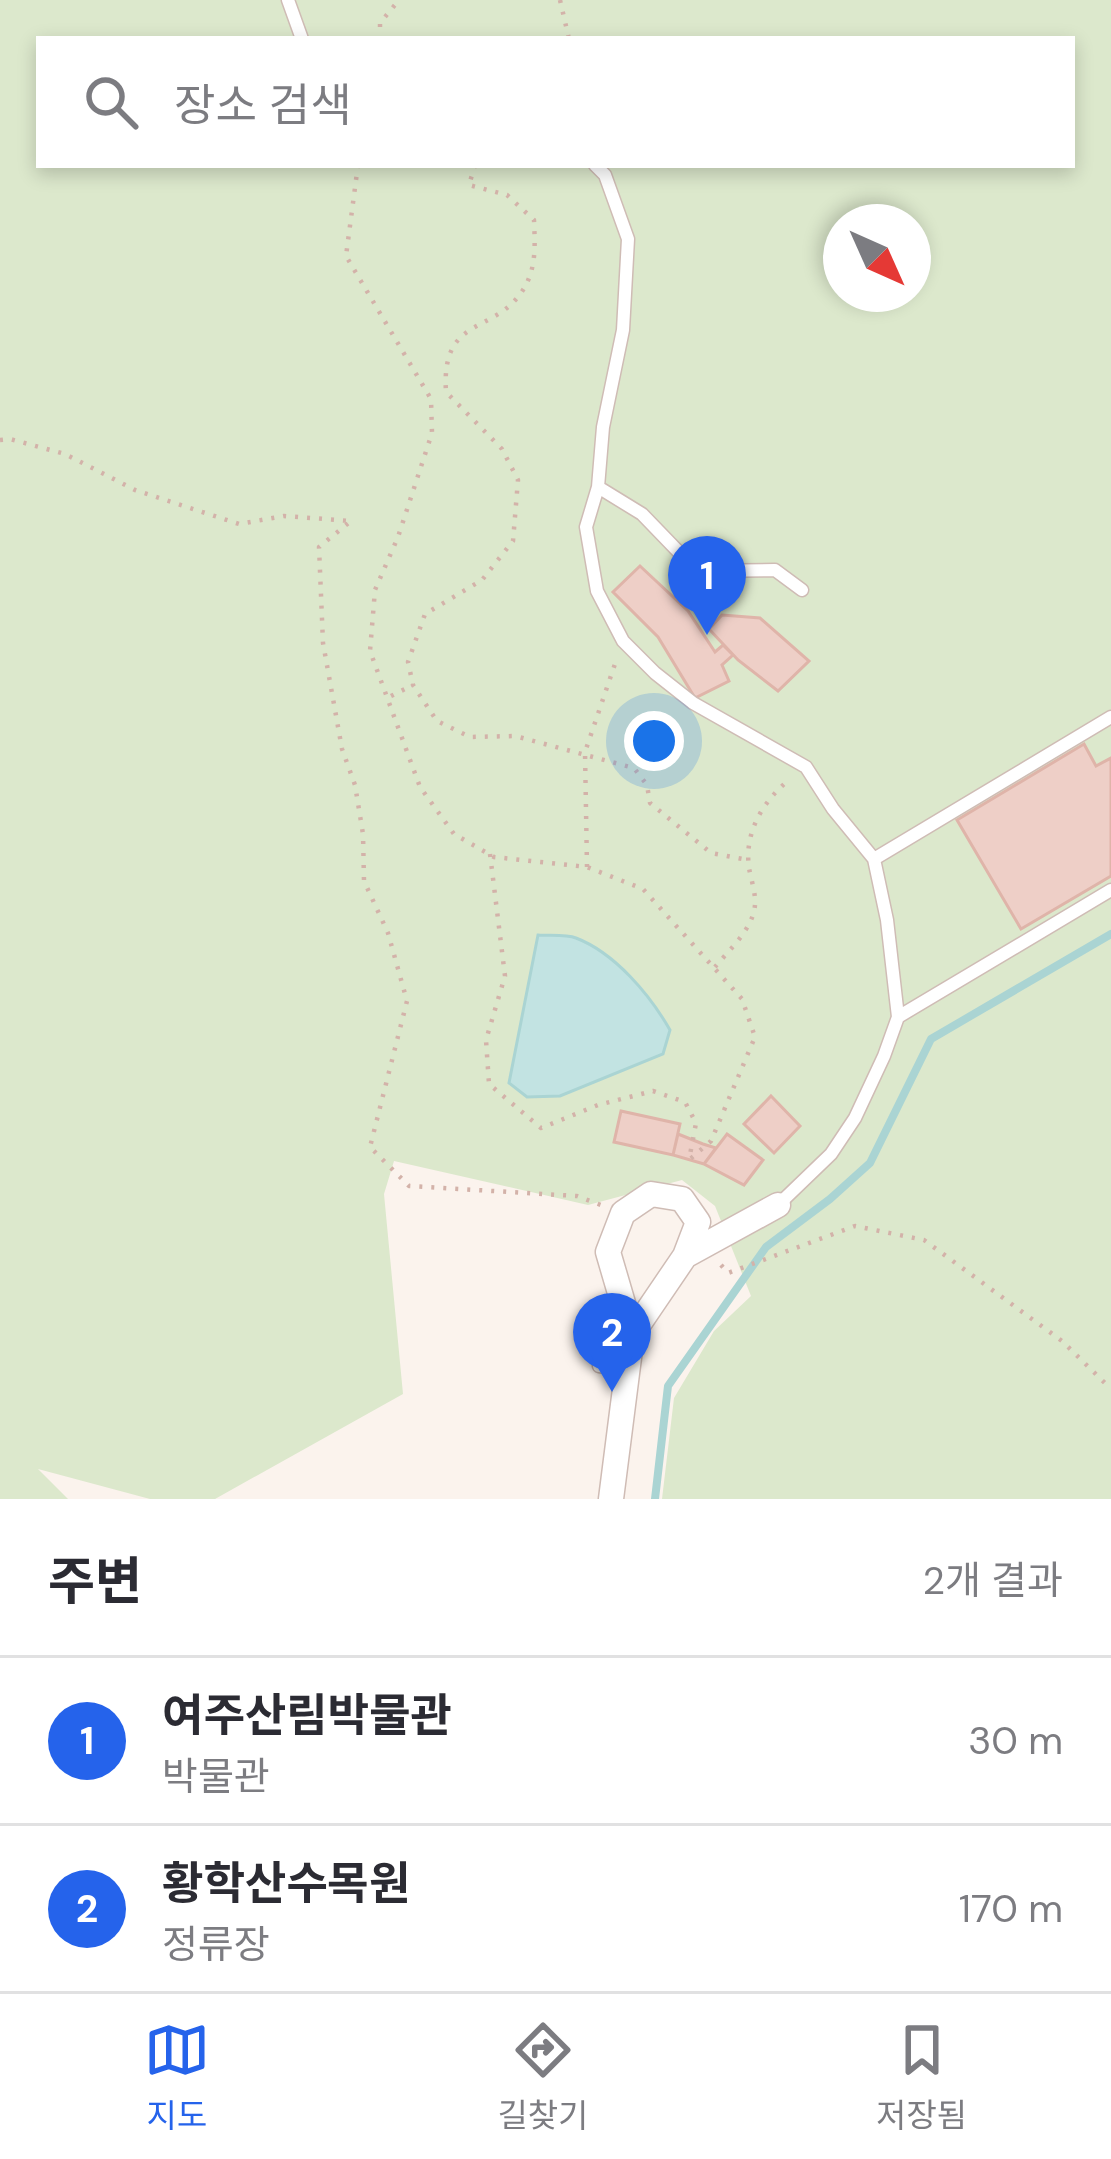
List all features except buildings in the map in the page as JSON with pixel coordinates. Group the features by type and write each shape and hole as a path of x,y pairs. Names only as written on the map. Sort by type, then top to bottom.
{"street":[{"path":"611,1499 632,1334 608,1252 623,1213 652,1194 682,1199 698,1222 695,1251"},
{"path":"632,1334 695,1251 778,1205"}],"lane":[{"path":"288,0 301,36"},
{"path":"598,168 605,175 628,239 623,330 603,427 598,487 586,527 597,591 623,641 693,703 806,767 874,859 887,920 898,1017 855,1118 831,1154 778,1205"},
{"path":"598,487 642,514 697,571 775,570 802,590"},
{"path":"874,859 1111,717"},
{"path":"898,1017 1111,890"},
{"path":"599,1366 630,1370"}],"path":[{"path":"380,36 380,23 399,0"},
{"path":"560,0 568,36"},
{"path":"358,168 346,256 431,399 432,433 375,590 370,651 420,787 454,835 490,854 586,867 644,889 742,999 755,1036 711,1141 689,1160 696,1123 685,1102 653,1091 598,1105 541,1128 490,1084 486,1040 505,976 490,854"},
{"path":"474,168 469,185 507,195 534,220 535,263 519,296 457,340 445,369 446,392 502,449 518,480 513,541 482,580 425,614 408,662 413,685 437,721 470,737 515,736 634,768 646,785 650,803 711,853 748,860"},
{"path":"431,399 446,392"},
{"path":"0,440 65,454 135,490 239,524 284,516 351,521 319,547 323,643 342,749 355,785 364,881 388,933 407,1001 370,1147 409,1186 577,1196 623,1213"},
{"path":"586,867 585,752 623,641"},
{"path":"389,697 413,685"},
{"path":"715,968 743,934 755,907 748,860 752,828 766,801 806,767"},
{"path":"695,1251 728,1273 855,1226 924,1240 1062,1341 1111,1389"}],"green space":[{"path":"0,0 1111,0 1111,1499 662,1499 674,1398 714,1331 751,1296 715,1206 682,1180 588,1205 394,1161 384,1194 403,1394 215,1499 150,1499 38,1469 68,1499 0,1499"}],"water":[{"path":"538,935 576,938 618,964 670,1030 663,1054 560,1096 527,1097 509,1083"}],"waterway":[{"path":"655,1499 668,1386 766,1247 870,1163 931,1039 1111,934"}],"place":[{"name":"여주산림박물관","path":"707,635"},
{"name":"황학산수목원","path":"612,1392"}]}
